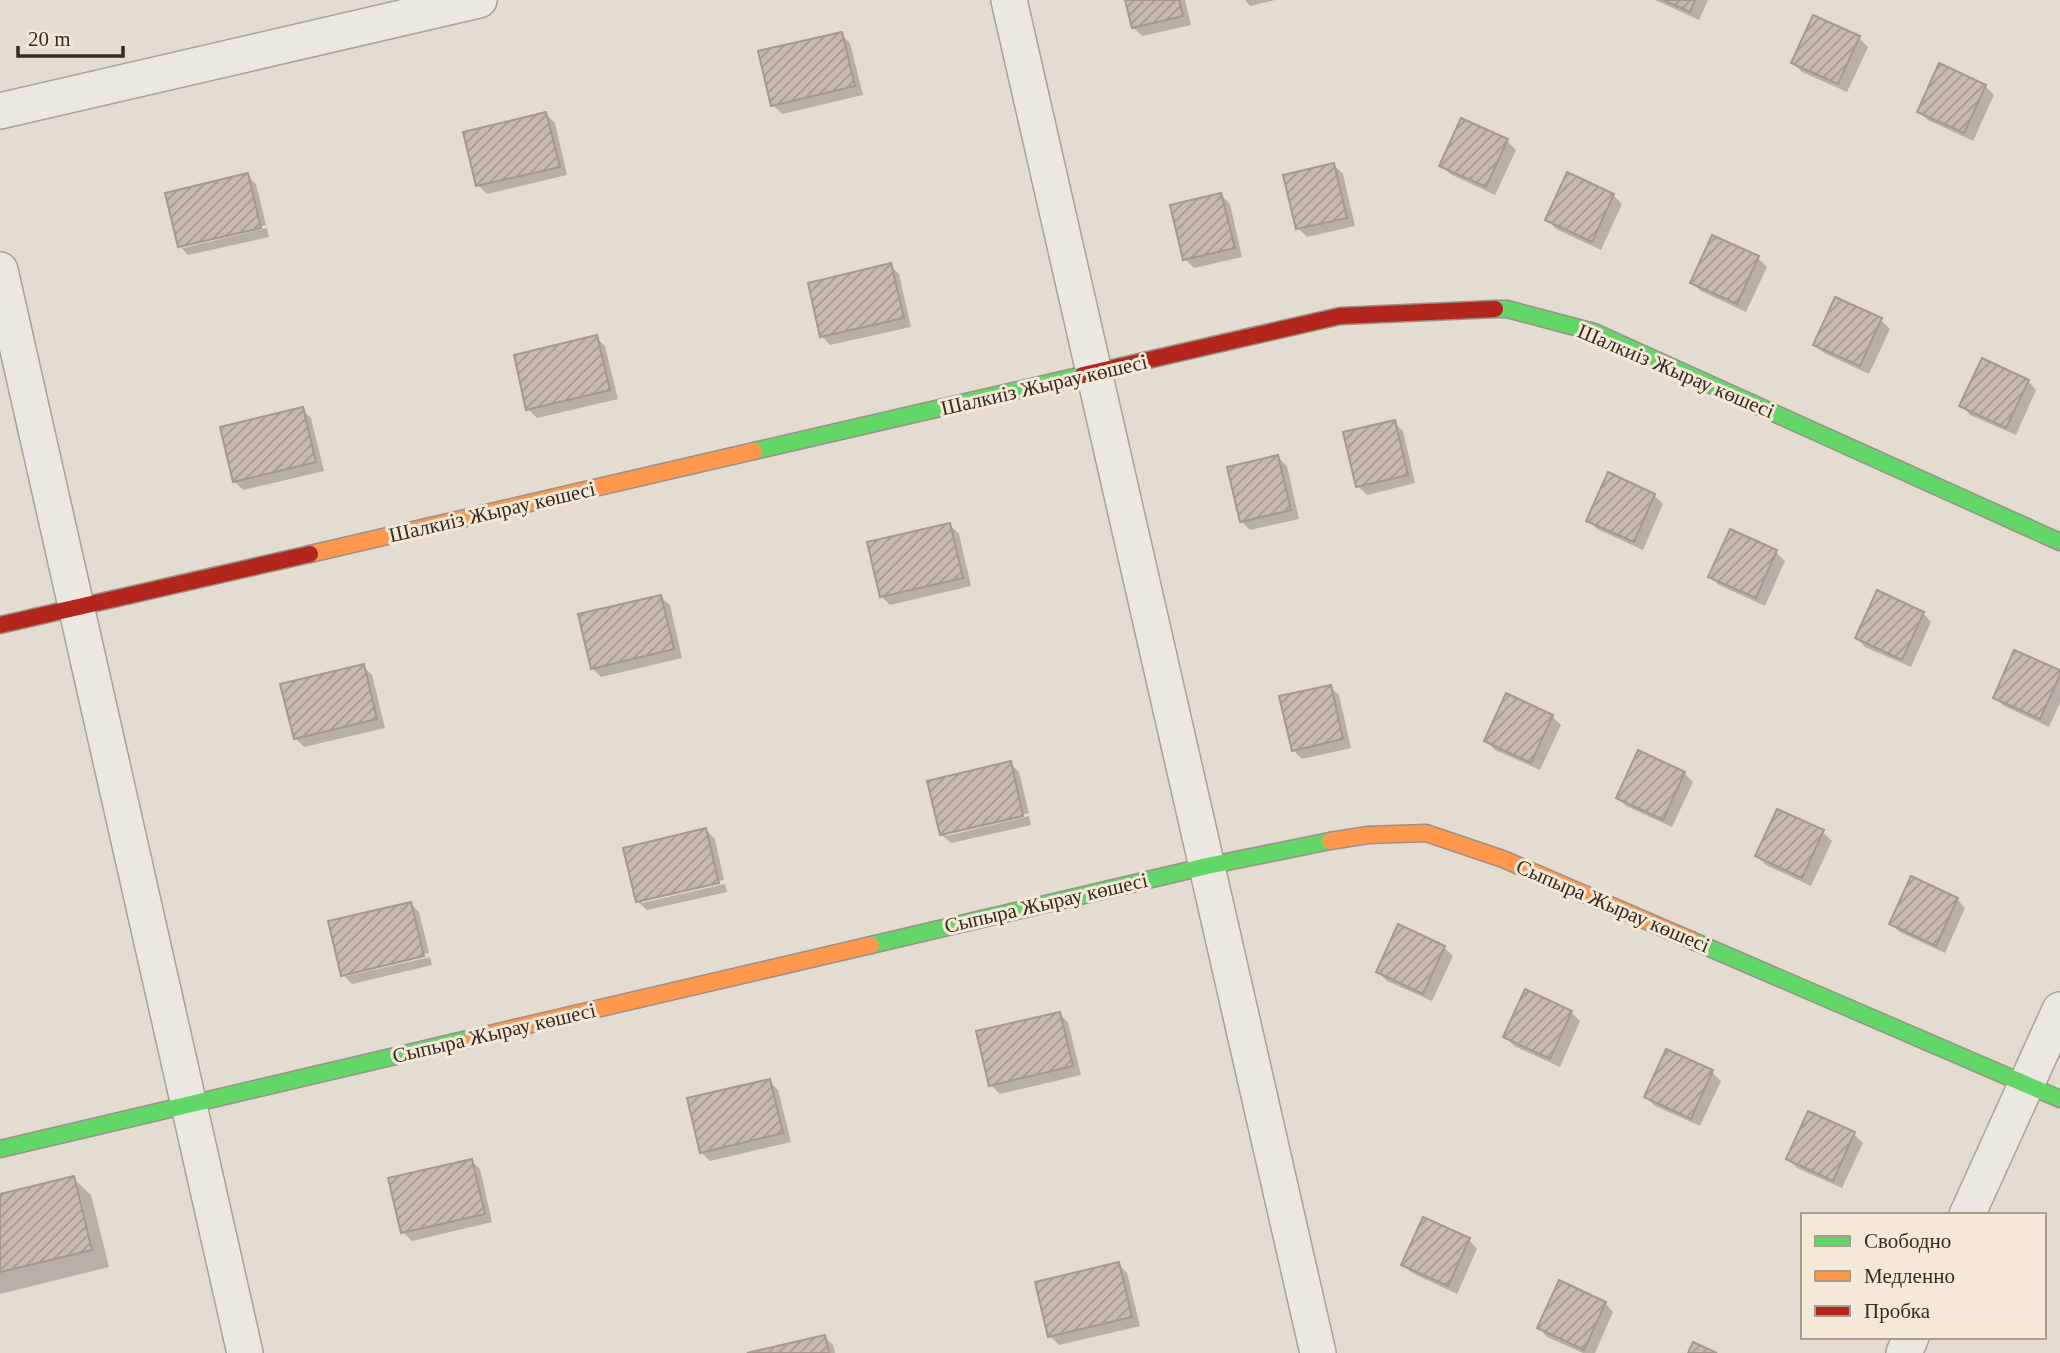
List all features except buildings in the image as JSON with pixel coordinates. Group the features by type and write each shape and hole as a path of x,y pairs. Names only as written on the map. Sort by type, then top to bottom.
{"street":[{"path":"0,111 479,0"},
{"path":"1009,0 1318,1353"},
{"path":"0,270 245,1353"},
{"name":"Шалкиіз Жырау көшесі","path":"0,625 1340,316 1507,309 1594,332 2060,542"},
{"name":"Сыпыра Жырау көшесі","path":"0,1149 1207,866 1289,848 1368,835 1426,833 1503,859 2060,1099"},
{"path":"1968,1213 2060,1010"}],"traffic: fast":[{"path":"1495,309 1507,309 1594,332 2060,542"},
{"path":"754,451 1083,375"},
{"path":"871,945 1207,866 1330,841"},
{"path":"1691,940 2060,1099"},
{"path":"0,1149 472,1038"}],"traffic: slow":[{"path":"310,554 754,451"},
{"path":"1330,841 1368,835 1426,833 1503,859 1691,940"},
{"path":"472,1038 871,945"}],"traffic: jam":[{"path":"1083,375 1340,316 1495,309"},
{"path":"0,625 310,554"}]}
